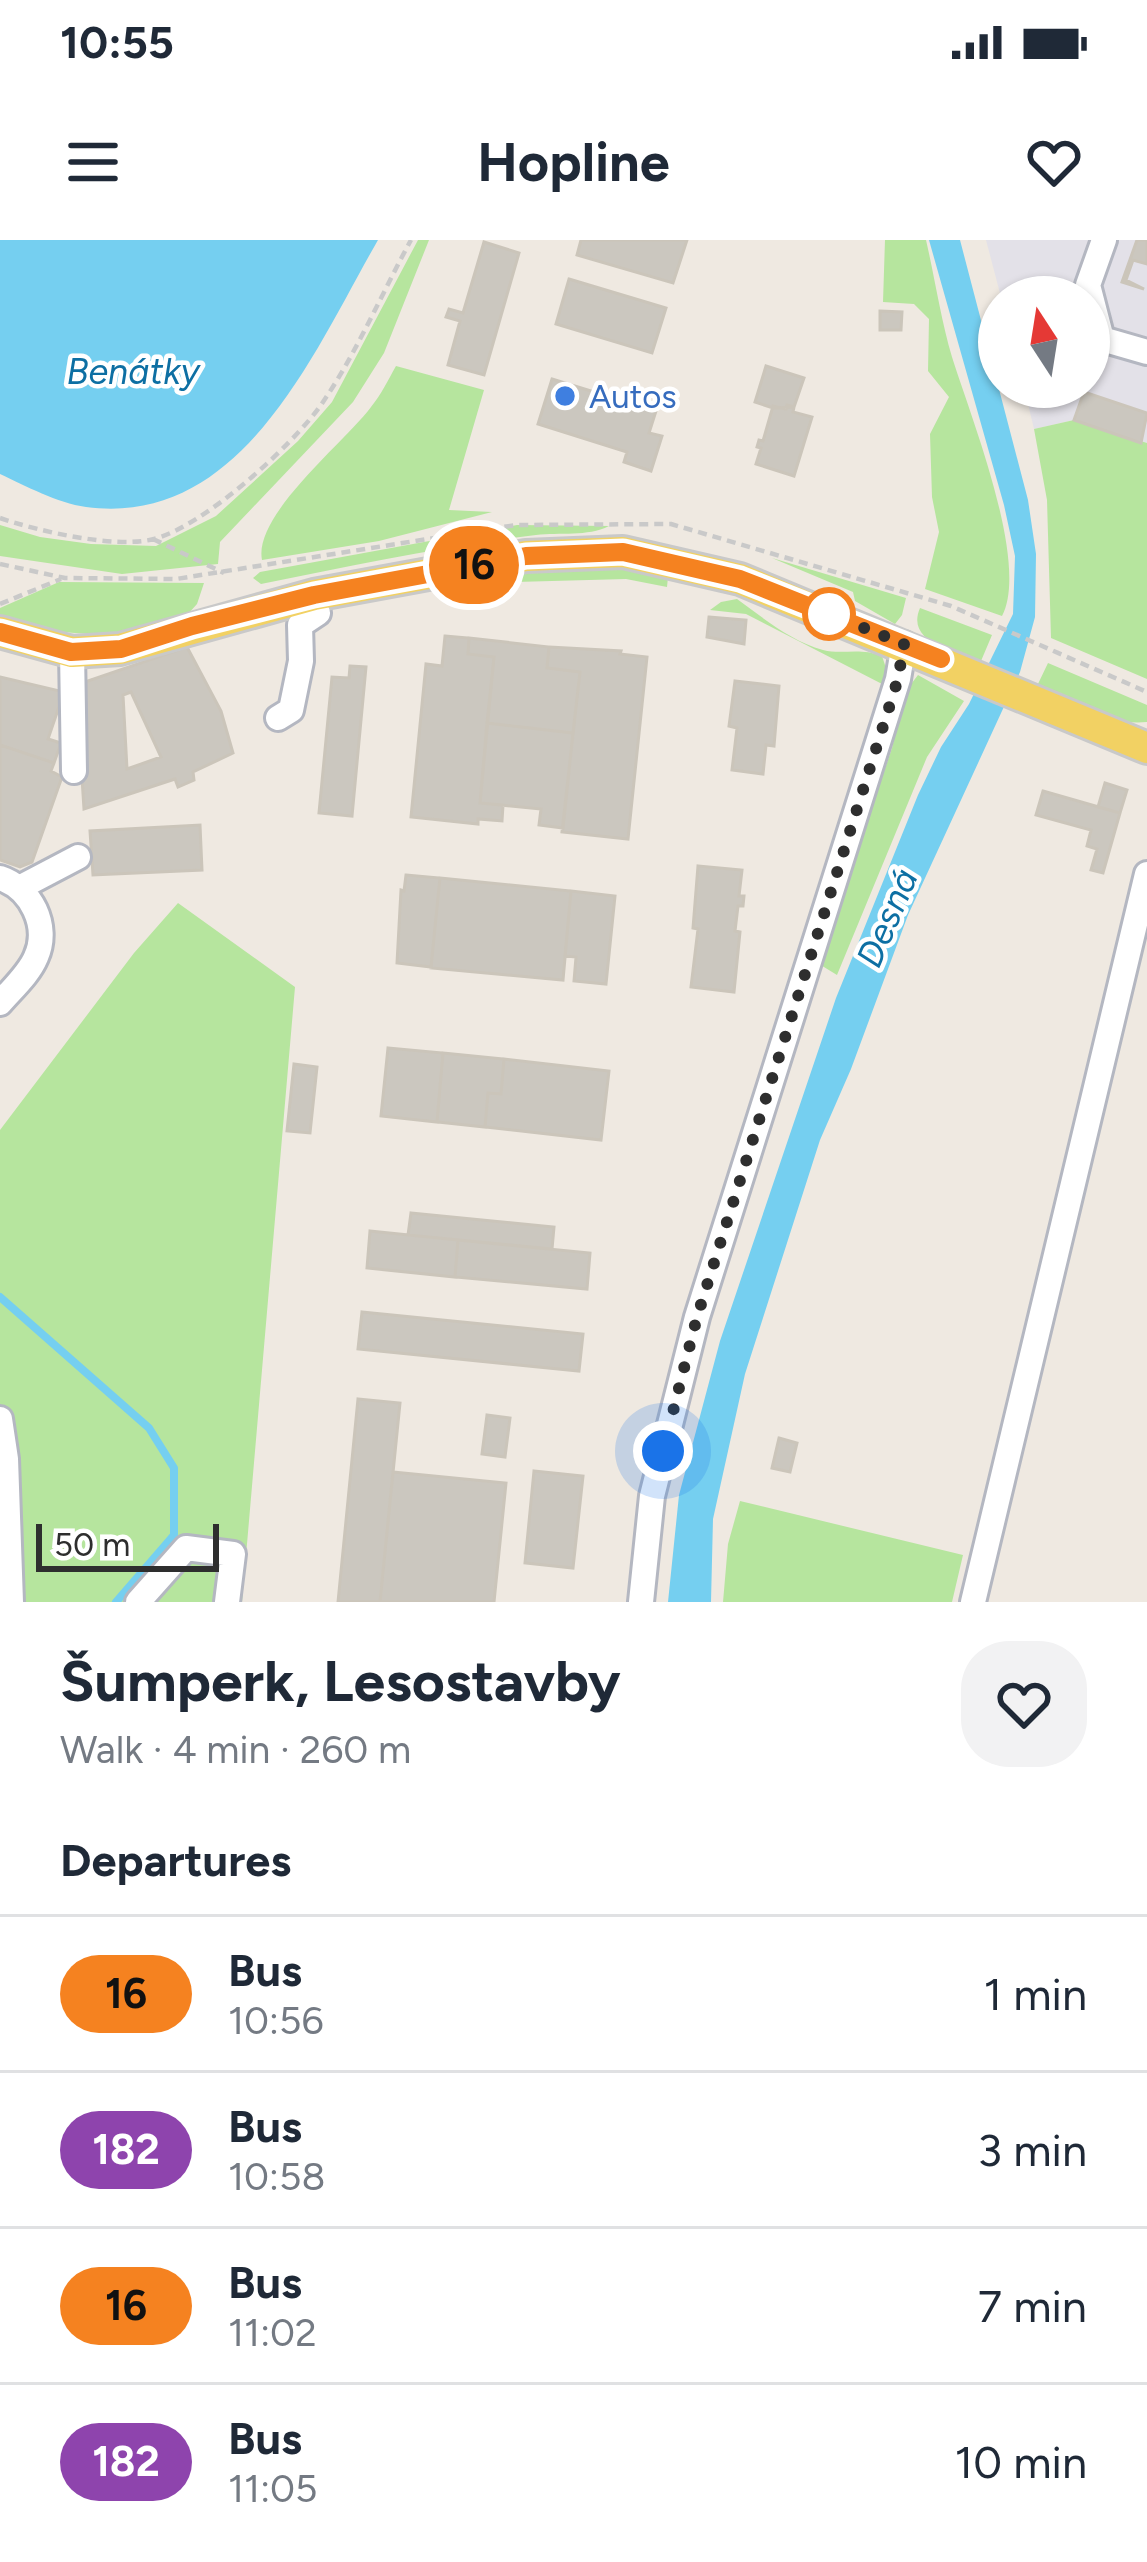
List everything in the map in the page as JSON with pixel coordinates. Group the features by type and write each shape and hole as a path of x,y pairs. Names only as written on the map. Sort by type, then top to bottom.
{"main road":[{"path":"0,632 71,652 121,649 314,595 526,556 587,552 662,558 740,579 1147,748"}],"street":[{"path":"1104,240 1088,284 1102,339 1147,352"},
{"path":"278,718 291,710 301,661 300,625 318,614"},
{"path":"641,1602 652,1496 697,1317 898,679 904,644"},
{"path":"71,652 74,771"},
{"path":"1,1000 34,963 40,940 34,905 10,883 78,856"},
{"path":"973,1602 1147,874"},
{"path":"0,1419 11,1602"},
{"path":"139,1602 186,1548 233,1554 227,1602"}],"path":[{"path":"153,539 211,509 265,464 323,403 411,240"},
{"path":"0,518 44,533 153,539 225,573"},
{"path":"0,604 65,578"},
{"path":"955,608 1147,692"}],"shaded area":[{"path":"986,240 1147,240 1147,443 1074,420 1034,429 1029,408 1110,408 1110,276 995,276"}],"green space":[{"path":"418,240 429,240 384,353 353,402 220,542 218,564 122,574 0,556 0,525 91,544 156,546 216,516 298,441 332,402"},
{"path":"885,240 926,240 948,343 1003,526 1009,592 1002,616 925,589 939,532 932,497 930,434 949,397 928,371 929,319 914,304 883,302"},
{"path":"396,366 484,390 449,510 492,512 379,541 262,560 263,542 286,501 371,407"},
{"path":"1074,420 1147,443 1147,679 1051,638 1047,500 1034,429"},
{"path":"517,525 609,526 467,545 261,584 253,578 260,572"},
{"path":"772,558 906,598 902,615 895,624 855,601 853,592"},
{"path":"604,562 668,577 667,587 626,579 515,582 499,570"},
{"path":"59,582 204,583 188,614 116,633 50,630 0,617 0,608"},
{"path":"737,599 811,646 882,656 889,677 884,685 746,614 710,610"},
{"path":"920,608 992,635 981,661 926,638 917,620"},
{"path":"1048,663 1147,705 1147,722 1104,717 1037,686"},
{"path":"918,675 964,701 927,757 837,975 819,964 892,748 905,692"},
{"path":"178,903 295,987 242,1602 0,1602 0,1130 134,953"},
{"path":"740,1501 963,1555 952,1602 723,1602 728,1544"}],"water":[{"name":"Benátky","path":"0,240 378,240 299,379 230,461 188,490 141,506 86,507 0,474"},
{"name":"Desná","path":"929,240 960,240 978,309 978,408 1004,408 1028,500 1036,554 1035,617 1020,672 908,915 820,1140 745,1374 713,1519 711,1602 668,1602 679,1495 720,1341 836,998 918,795 1013,614 1015,556"}],"building":[{"path":"581,240 687,240 673,283 577,255"},
{"path":"1137,240 1147,240 1147,264 1133,260 1126,280 1144,289 1122,282"},
{"path":"484,242 519,253 484,375 448,365 460,321 446,317 449,309 463,313"},
{"path":"569,279 666,308 652,353 556,324"},
{"path":"880,311 902,312 901,330 880,330"},
{"path":"766,366 804,378 794,407 773,408 755,402"},
{"path":"552,379 656,411 649,433 662,436 651,471 624,462 627,452 538,424"},
{"path":"1110,401 1147,413 1141,443 1074,420 1078,408 1110,408"},
{"path":"787,405 794,407 793,412 812,417 794,476 756,464 759,440 763,441 773,406 786,409"},
{"path":"709,617 746,620 744,644 707,637"},
{"path":"445,636 469,638 468,654 494,657 480,803 503,805 502,821 478,819 478,824 411,817 426,664 442,666"},
{"path":"469,638 549,647 547,668 580,672 573,733 487,723 494,657 468,654"},
{"path":"187,647 221,711 233,753 193,772 194,780 178,787 175,779 84,809 76,685","holes":["131,692 161,757 127,769 123,695"]},
{"path":"549,647 647,657 628,839 562,832 580,672 547,668"},
{"path":"350,666 366,667 352,816 319,813 332,677 349,678"},
{"path":"0,677 64,692 48,739 61,743 54,763 0,745"},
{"path":"735,681 779,686 774,746 766,745 763,774 732,770 737,728 729,726"},
{"path":"487,723 573,733 563,828 539,825 541,809 480,803"},
{"path":"0,745 54,763 51,771 62,777 32,862 20,867 0,860"},
{"path":"1105,783 1127,790 1120,813 1098,807"},
{"path":"1043,791 1120,813 1103,873 1091,870 1097,849 1087,846 1091,830 1036,815"},
{"path":"200,825 202,870 93,875 90,831"},
{"path":"698,866 742,870 739,896 744,896 735,931 740,932 734,992 691,987 698,929 693,928"},
{"path":"406,875 440,878 431,967 397,963"},
{"path":"440,878 571,891 563,980 431,968"},
{"path":"571,891 615,896 606,984 574,981 576,957 565,956"},
{"path":"388,1048 443,1053 437,1122 381,1116"},
{"path":"443,1053 504,1059 501,1094 488,1093 485,1127 437,1122"},
{"path":"504,1059 609,1071 601,1140 485,1127 488,1093 501,1094"},
{"path":"294,1064 317,1067 310,1133 287,1131"},
{"path":"411,1213 554,1227 552,1249 408,1235"},
{"path":"370,1231 458,1240 455,1277 367,1268"},
{"path":"458,1240 590,1253 587,1289 455,1277"},
{"path":"362,1312 583,1334 579,1371 358,1349"},
{"path":"358,1399 400,1403 380,1602 338,1602"},
{"path":"487,1415 510,1418 505,1457 482,1454"},
{"path":"779,1438 797,1443 790,1472 772,1468"},
{"path":"534,1471 583,1476 573,1568 525,1563"},
{"path":"393,1472 506,1483 494,1602 380,1602"}],"waterway":[{"path":"0,1297 149,1428 174,1468 174,1535 116,1602"}],"bus line":[{"name":"16","path":"0,632 71,652 121,649 314,595 526,556 623,552 740,579 941,659"}],"place":[{"name":"Autos","path":"565,396"}],"route":[{"path":"663,1451 697,1317 898,679 904,644 822,611 829,614"}]}
